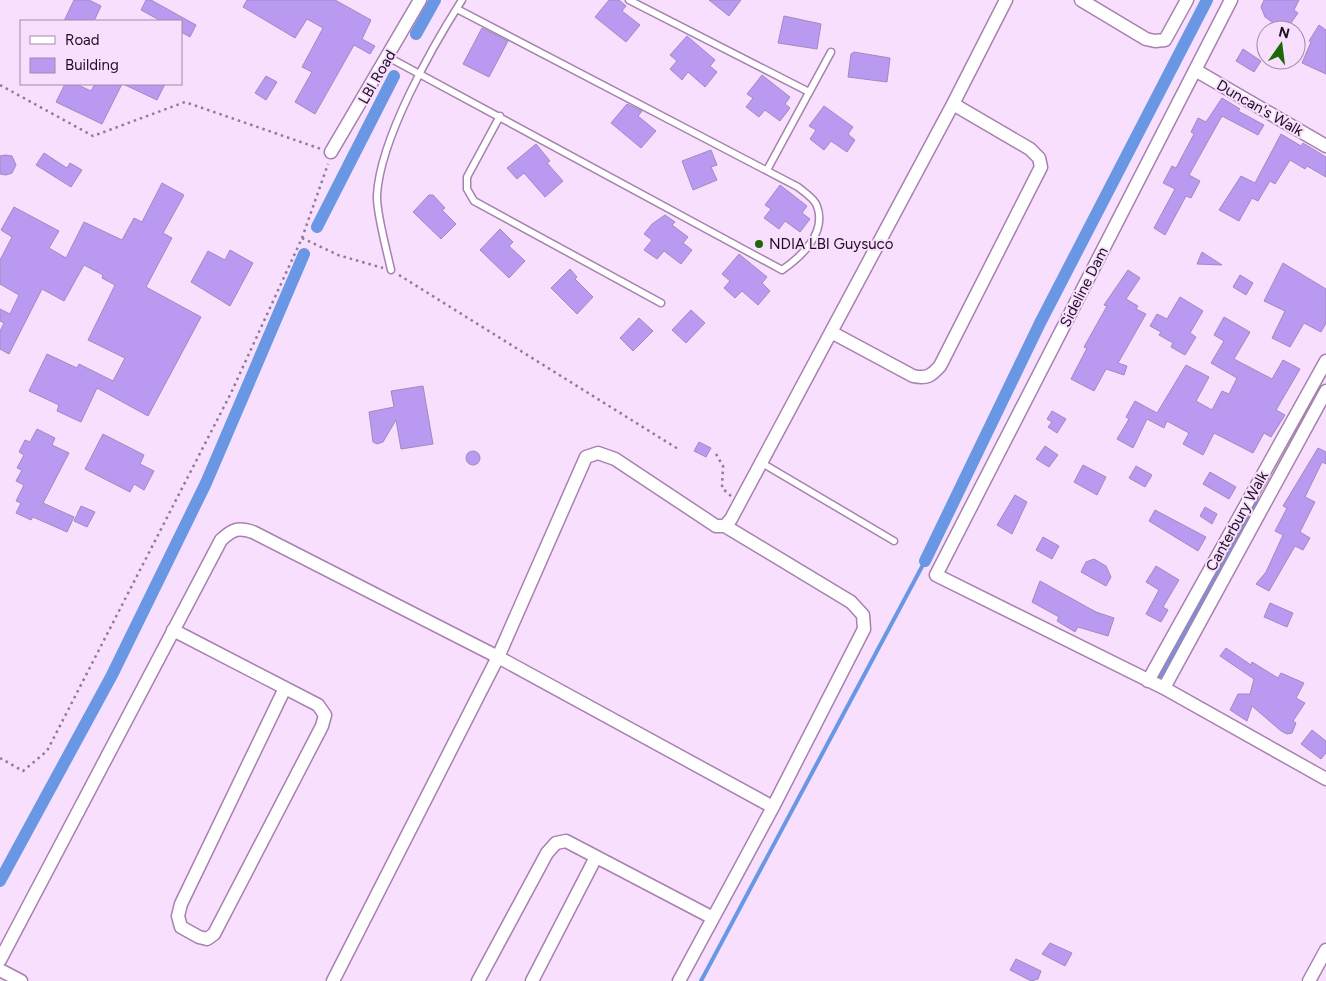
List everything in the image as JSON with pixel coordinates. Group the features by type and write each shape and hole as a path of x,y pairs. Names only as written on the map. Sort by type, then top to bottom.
{"street":[{"name":"LBI Road","path":"331,152 388,58 420,0"},
{"path":"725,526 740,504 762,463 953,104 1006,0"},
{"path":"1081,0 1146,39 1155,41 1165,40 1187,0"},
{"name":"Sideline Dam","path":"1148,681 938,576 1231,0"},
{"name":"Duncan's Walk","path":"1195,70 1326,146"},
{"path":"831,332 913,376 922,378 931,376 940,366 1041,167 1039,158 1030,149 953,104"},
{"name":"Canterbury Walk","path":"1148,681 1326,361"},
{"path":"1164,688 1326,391"},
{"path":"333,981 498,657 586,457 598,453 615,459 716,526 725,526 851,602 863,615 864,629 773,807 679,981"},
{"path":"0,960 221,540 232,530 241,528 253,532 498,657 773,807"},
{"path":"173,630 318,705 325,715 322,726 214,934 207,939 199,937 181,927 178,916 181,904 285,688"},
{"path":"1148,681 1164,688 1326,779"},
{"path":"478,981 546,853 556,843 566,841 713,918"},
{"path":"532,981 596,857"},
{"path":"1309,981 1326,950"},
{"path":"0,970 21,981"}],"lane":[{"path":"391,270 377,196 384,151 421,73 462,0"},
{"path":"629,0 809,92"},
{"path":"388,58 421,73 782,270 800,258 813,239 820,220 817,205 798,187 457,8"},
{"path":"767,170 831,52"},
{"path":"500,116 467,177 467,188 474,201 661,304"},
{"path":"762,463 894,541"}],"path":[{"path":"0,85 93,136 185,102 331,152 302,238 231,393 47,751 23,771 0,758"},
{"path":"302,238 338,255 391,270 678,449"},
{"path":"716,454 723,466 722,488 740,504"}],"building":[{"path":"74,0 89,0 101,6 94,20 64,20"},
{"path":"146,0 151,0 196,25 190,37 182,33 182,20 159,20 141,10"},
{"path":"247,0 335,0 371,20 362,39 375,46 370,54 354,45 315,114 295,102 312,72 302,67 323,28 307,19 295,38 243,7"},
{"path":"609,0 619,0 626,6 622,11 640,25 626,42 595,17"},
{"path":"709,0 741,0 729,16"},
{"path":"1264,0 1299,0 1294,10 1298,13 1293,20 1269,20 1265,17 1261,7"},
{"path":"784,16 821,24 817,49 778,43"},
{"path":"1319,25 1326,30 1326,74 1306,65 1306,54 1311,42 1309,41"},
{"path":"482,28 508,41 489,77 463,64"},
{"path":"687,36 715,60 710,66 717,72 705,87 688,72 682,80 670,69 677,61 670,55"},
{"path":"1243,49 1256,58 1256,69 1254,72 1236,61"},
{"path":"854,52 890,58 887,82 848,77 851,54"},
{"path":"762,75 790,97 785,104 790,108 780,121 765,110 759,117 746,107 753,98 747,94"},
{"path":"266,76 277,82 266,100 255,93"},
{"path":"64,85 78,85 91,91 94,85 122,85 102,124 56,102"},
{"path":"125,85 164,85 157,100"},
{"path":"1222,98 1240,109 1238,111 1264,125 1258,135 1222,116 1189,175 1200,181 1191,198 1186,196 1165,235 1154,228 1175,189 1163,183 1172,166 1176,168 1194,134 1191,132 1198,118 1206,122"},
{"path":"627,104 642,111 638,116 656,131 641,148 611,123"},
{"path":"824,106 853,127 848,134 855,140 847,152 831,141 824,150 810,139 816,130 809,126"},
{"path":"1281,134 1301,146 1303,143 1326,157 1326,177 1307,166 1305,169 1290,160 1275,184 1270,181 1258,201 1252,198 1239,221 1219,210 1241,176 1255,183"},
{"path":"536,144 550,161 547,163 563,181 545,197 524,173 517,179 507,168"},
{"path":"711,150 717,165 711,167 717,180 693,190 682,161"},
{"path":"44,153 67,168 70,163 82,170 71,187 36,165"},
{"path":"0,156 12,156 16,165 12,173 6,175 0,174"},
{"path":"162,183 184,195 163,233 172,238 146,287 201,317 148,416 97,388 81,422 57,411 59,405 29,391 47,354 77,368 79,364 113,381 125,358 88,340 115,285 102,278 103,275 84,265 64,301 42,289 9,354 0,349 0,331 4,323 0,321 0,309 10,314 19,295 0,284 0,260 12,237 1,230 14,207 59,231 49,248 66,258 84,222 122,240 134,218 142,222"},
{"path":"780,185 807,206 802,213 810,219 800,232 785,221 779,229 764,218 771,209 765,205"},
{"path":"429,195 433,195 445,208 442,210 456,224 441,239 413,212"},
{"path":"665,215 675,222 672,225 688,237 683,243 692,250 681,264 664,251 657,259 644,250 652,240 644,234 652,224"},
{"path":"500,229 513,242 509,246 525,261 509,278 480,250"},
{"path":"230,250 253,263 230,306 191,282 208,251 225,260"},
{"path":"1202,252 1222,265 1197,264"},
{"path":"739,254 767,277 762,283 770,291 758,305 742,291 735,298 724,288 730,281 722,274"},
{"path":"1283,263 1326,289 1326,323 1321,332 1304,323 1290,347 1272,338 1285,311 1264,301"},
{"path":"570,269 577,277 575,279 593,297 577,314 551,288"},
{"path":"1128,270 1140,278 1126,299 1138,306 1136,309 1146,314 1118,363 1127,366 1124,375 1106,369 1094,391 1071,379 1087,348 1084,347 1107,306 1104,305"},
{"path":"1240,275 1253,283 1246,295 1233,287"},
{"path":"1180,297 1203,311 1190,333 1196,337 1185,355 1171,347 1173,343 1159,335 1161,332 1150,326 1157,314 1167,319"},
{"path":"691,310 705,323 686,343 672,330"},
{"path":"1224,317 1250,332 1234,359 1272,379 1283,360 1300,369 1276,410 1285,415 1271,437 1264,433 1253,453 1214,433 1203,455 1183,444 1189,433 1167,421 1164,428 1147,419 1133,448 1117,439 1129,419 1126,417 1135,401 1157,413 1186,365 1209,377 1196,401 1212,410 1222,391 1229,394 1237,378 1211,363 1224,341 1214,335"},
{"path":"639,318 653,331 633,351 620,338"},
{"path":"423,386 433,444 401,449 396,420 383,442 377,444 373,442 369,412 394,407 391,391"},
{"path":"1052,411 1066,419 1057,433 1048,427 1052,422 1047,419"},
{"path":"37,429 55,438 52,445 69,453 43,503 74,517 67,532 33,517 31,520 16,513 21,503 16,501 24,485 16,481 22,470 17,468 24,455 19,452 25,440 30,442"},
{"path":"103,434 144,455 140,464 154,471 144,490 134,484 130,492 85,469"},
{"path":"699,442 711,448 706,457 694,451"},
{"path":"1045,446 1058,455 1049,467 1036,459"},
{"path":"1318,448 1326,452 1326,464 1322,462 1305,497 1315,502 1300,532 1310,538 1303,550 1295,546 1269,591 1256,584 1266,572 1283,535 1275,531 1287,508 1283,506"},
{"path":"470,451 476,451 480,458 476,465 470,465 466,461 466,455"},
{"path":"1083,465 1106,477 1097,495 1074,482"},
{"path":"1136,466 1152,475 1145,487 1129,478"},
{"path":"1210,472 1236,487 1229,499 1203,484"},
{"path":"1015,495 1027,502 1012,534 997,525"},
{"path":"81,506 95,512 87,527 74,521"},
{"path":"1205,507 1217,514 1212,524 1200,516"},
{"path":"1155,510 1206,537 1198,551 1149,521"},
{"path":"1043,537 1059,546 1052,559 1036,550"},
{"path":"1094,559 1106,566 1111,577 1106,586 1081,572 1086,562"},
{"path":"1156,566 1179,580 1163,607 1168,610 1161,622 1146,614 1159,590 1146,582"},
{"path":"1040,581 1096,612 1114,618 1108,636 1078,627 1075,632 1057,621 1059,617 1032,602"},
{"path":"1270,603 1293,613 1287,627 1264,617"},
{"path":"1226,648 1251,665 1252,662 1278,678 1281,673 1304,683 1296,698 1305,703 1293,721 1296,723 1292,733 1287,734 1281,731 1252,706 1247,721 1230,710 1238,694 1250,694 1254,679 1220,656"},
{"path":"1312,730 1326,741 1326,753 1321,759 1301,744"},
{"path":"1050,943 1072,953 1065,966 1042,954"},
{"path":"1016,959 1041,971 1038,979 1031,981 1010,970"}],"waterway":[{"path":"416,34 435,0"},
{"path":"925,561 1040,323 1207,0"},
{"path":"317,227 394,76"},
{"path":"0,881 112,675 206,483 304,254"},
{"path":"1156,682 1254,502"},
{"path":"701,981 925,561"}],"place":[{"name":"NDIA LBI Guysuco","path":"759,244"}]}
